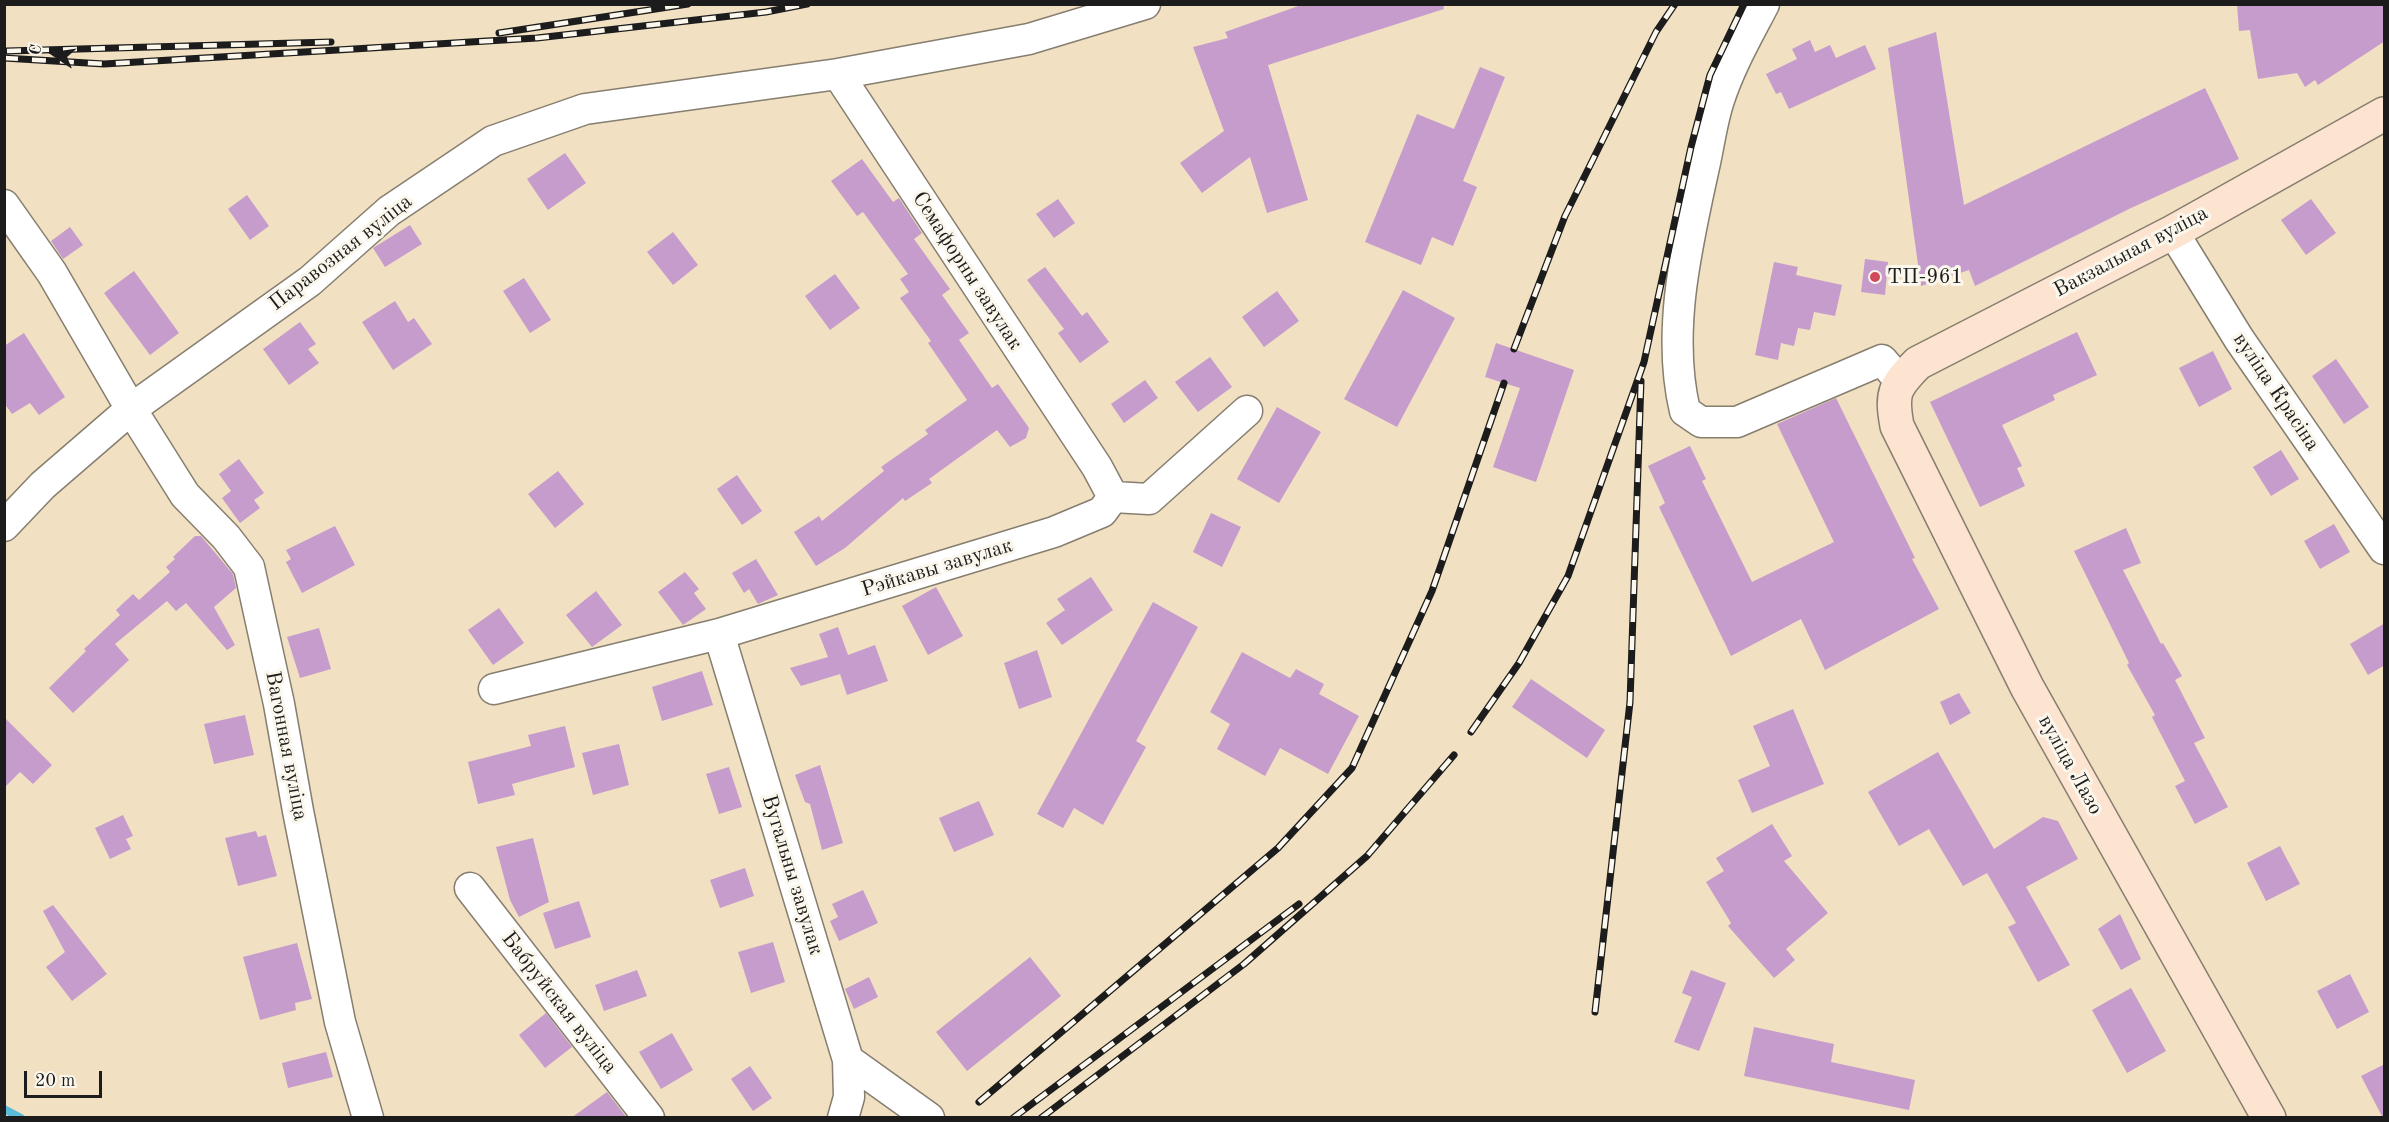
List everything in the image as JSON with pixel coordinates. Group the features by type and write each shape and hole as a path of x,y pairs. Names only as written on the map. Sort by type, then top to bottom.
{"main road":[{"name":"Вакзальная вуліца","path":"1897,391 1918,363 2173,232 2385,114"},
{"name":"вуліца Лазо","path":"1897,391 1898,426 2027,687 2269,1118"}],"street":[{"name":"Паравозная вуліца","path":"4,526 43,485 131,409 310,281 389,212 493,141 585,109 838,74 1029,39 1145,4"},
{"path":"1764,4 1739,53 1719,100 1692,219 1679,305 1678,383 1685,411 1701,422 1737,422 1882,360 1897,391"},
{"name":"Семафорны завулак","path":"838,74 1097,467 1113,497"},
{"name":"Вагонная вуліца","path":"4,205 52,273 131,409 185,495 226,537 249,567 279,704 340,1022 368,1118"},
{"name":"вуліца Красіна","path":"2173,232 2239,339 2385,549"},
{"path":"1113,497 1149,499 1247,411"},
{"name":"Рэйкавы завулак","path":"719,634 1054,532 1102,512 1113,497"},
{"path":"494,689 719,634"},
{"name":"Вугальны завулак","path":"719,634 848,1060 849,1097 843,1118"},
{"name":"Бабруйская вуліца","path":"470,888 648,1118"},
{"path":"848,1060 929,1118"}],"building":[{"path":"1304,4 1443,4 1444,9 1268,65 1308,200 1267,213 1250,157 1202,193 1180,163 1224,131 1193,47 1228,38 1225,32"},
{"path":"2237,4 2385,4 2385,41 2318,85 2315,80 2305,87 2297,73 2258,79 2250,30 2239,31"},
{"path":"1936,32 1964,205 2205,88 2239,159 2131,208 1975,286 1969,270 1921,286 1888,48"},
{"path":"1810,40 1815,52 1830,45 1836,58 1865,45 1876,69 1789,109 1781,92 1776,94 1766,74 1797,59 1792,49"},
{"path":"1480,67 1505,77 1463,181 1477,187 1453,246 1432,237 1421,265 1365,242 1417,114 1454,129"},
{"path":"565,153 586,183 548,210 527,179"},
{"path":"862,159 893,202 899,198 922,233 914,239 950,289 942,295 969,333 959,340 992,388 998,384 1029,428 1026,438 1010,447 997,430 929,479 932,483 905,501 903,498 845,548 816,566 794,532 819,516 822,521 884,471 881,467 928,434 925,430 967,400 928,343 931,341 900,298 909,292 900,279 908,274 863,212 857,216 831,181"},
{"path":"247,195 269,226 250,240 228,209"},
{"path":"1058,199 1075,223 1054,238 1036,214"},
{"path":"2311,199 2336,233 2306,255 2281,220"},
{"path":"410,225 422,244 385,267 373,248"},
{"path":"70,227 83,245 63,259 51,241"},
{"path":"673,232 698,265 673,285 647,252"},
{"name":"ТП-961","path":"1865,259 1888,262 1885,295 1861,292"},
{"path":"1774,262 1798,267 1796,275 1842,285 1835,316 1814,312 1810,330 1798,328 1794,346 1781,343 1778,360 1755,355"},
{"path":"1045,267 1082,316 1087,312 1109,342 1080,363 1058,333 1064,329 1027,280"},
{"path":"134,271 179,333 150,355 104,293"},
{"path":"835,274 860,308 830,330 805,296"},
{"path":"524,278 551,320 530,333 503,291"},
{"path":"1403,290 1455,318 1397,427 1344,399"},
{"path":"1277,291 1299,321 1264,347 1242,317"},
{"path":"395,301 408,322 414,318 432,344 393,370 362,322"},
{"path":"300,322 316,344 308,349 319,363 289,385 263,349"},
{"path":"2077,332 2097,375 2053,395 2055,400 2002,425 2022,466 2017,468 2025,486 1980,507 1930,402"},
{"path":"24,333 65,397 39,415 30,403 12,414 4,403 4,346"},
{"path":"1496,343 1574,370 1536,482 1493,467 1520,388 1485,377"},
{"path":"2213,351 2232,389 2199,407 2179,368"},
{"path":"1210,357 1232,387 1198,412 1175,382"},
{"path":"2336,359 2369,407 2344,424 2312,376"},
{"path":"1145,380 1158,398 1124,423 1111,404"},
{"path":"1836,398 1915,558 1912,559 1939,609 1825,670 1801,619 1731,656 1659,507 1665,503 1648,466 1690,446 1706,479 1702,481 1752,582 1834,542 1777,424"},
{"path":"1277,407 1321,432 1279,503 1237,479"},
{"path":"2281,450 2299,479 2271,496 2253,467"},
{"path":"239,459 264,493 254,500 260,508 240,523 222,498 231,491 219,474"},
{"path":"558,471 584,504 555,528 528,494"},
{"path":"737,475 762,511 742,525 717,489"},
{"path":"1211,513 1241,527 1222,567 1193,552"},
{"path":"2334,524 2350,552 2320,569 2304,541"},
{"path":"335,526 355,565 302,593 286,562 291,559 286,550"},
{"path":"2126,528 2141,563 2123,570 2161,644 2163,643 2182,676 2175,680 2205,738 2194,743 2228,807 2195,824 2175,786 2185,781 2152,717 2155,715 2127,665 2129,663 2074,551"},
{"path":"195,536 201,536 233,574 236,588 214,607 235,645 227,650 186,603 176,611 167,601 115,644 129,660 73,713 49,688 86,651 84,649 120,615 116,610 133,594 139,600 170,572 166,567"},
{"path":"756,559 778,595 758,604 749,589 744,593 732,573"},
{"path":"685,572 699,589 694,593 706,609 683,625 658,592"},
{"path":"1091,577 1113,610 1062,645 1046,623 1065,610 1057,599"},
{"path":"936,587 963,636 928,655 902,606"},
{"path":"596,591 622,625 592,647 566,615"},
{"path":"1153,602 1198,627 1136,741 1146,747 1103,825 1074,808 1063,828 1037,814"},
{"path":"499,608 524,643 493,665 468,630"},
{"path":"2385,623 2385,665 2368,675 2350,644"},
{"path":"838,627 848,655 875,645 888,681 847,695 840,674 801,686 790,668 828,657 819,634"},
{"path":"319,628 331,669 300,678 287,637"},
{"path":"1037,650 1052,697 1019,709 1004,663"},
{"path":"1242,652 1290,678 1296,669 1324,684 1319,694 1359,716 1328,774 1280,748 1265,776 1217,749 1230,724 1210,712"},
{"path":"702,671 713,705 662,721 652,687"},
{"path":"1531,679 1605,730 1587,758 1512,707"},
{"path":"1959,693 1971,713 1950,725 1940,702"},
{"path":"1793,709 1824,784 1752,813 1738,780 1770,766 1753,726"},
{"path":"245,715 254,755 214,764 204,724"},
{"path":"4,717 52,765 33,784 20,772 4,788"},
{"path":"565,726 575,767 512,784 515,795 478,804 468,762 531,746 528,735"},
{"path":"619,744 629,785 593,795 582,753"},
{"path":"1938,752 1994,849 2043,817 2058,821 2078,859 2026,887 2070,965 2038,982 2008,927 2016,923 1987,873 1963,886 1929,829 1899,846 1868,792"},
{"path":"820,765 843,843 822,850 810,804 805,802 795,775"},
{"path":"729,767 742,807 719,814 706,774"},
{"path":"979,801 994,835 954,852 939,818"},
{"path":"123,815 133,836 126,839 131,849 110,859 95,828"},
{"path":"1772,824 1792,856 1784,861 1828,913 1786,949 1795,960 1774,978 1728,926 1731,923 1706,882 1724,871 1716,858"},
{"path":"256,831 258,837 266,835 277,876 238,886 225,838"},
{"path":"533,838 549,902 519,917 510,900 496,847"},
{"path":"2280,846 2300,884 2266,901 2247,863"},
{"path":"745,868 754,896 720,908 710,880"},
{"path":"863,890 878,923 839,941 830,921 838,917 832,904"},
{"path":"579,901 591,937 555,949 543,913"},
{"path":"53,905 107,974 72,1001 46,967 65,952 43,911"},
{"path":"2120,914 2141,959 2121,970 2098,929"},
{"path":"773,942 785,982 751,993 738,952"},
{"path":"297,943 312,999 295,1003 296,1010 260,1020 243,957"},
{"path":"1030,957 1061,996 967,1071 936,1032"},
{"path":"637,970 647,996 604,1011 595,985"},
{"path":"1691,970 1726,983 1699,1051 1674,1042 1692,997 1682,993"},
{"path":"2350,974 2369,1012 2337,1029 2317,991"},
{"path":"869,977 878,997 854,1009 845,989"},
{"path":"2131,988 2166,1051 2127,1073 2092,1010"},
{"path":"546,1013 572,1047 545,1068 519,1035"},
{"path":"1754,1027 1834,1044 1831,1062 1915,1080 1909,1110 1744,1076"},
{"path":"672,1033 693,1070 661,1089 639,1052"},
{"path":"326,1052 333,1077 288,1088 282,1063"},
{"path":"2385,1064 2385,1118 2383,1118 2361,1076"},
{"path":"750,1066 772,1098 753,1111 731,1079"},
{"path":"607,1092 627,1118 571,1118"}],"waterway":[{"path":"4,1109 21,1118"}],"railway":[{"path":"499,33 688,4"},
{"path":"4,58 104,64 537,38 766,12 807,4"},
{"path":"1514,349 1565,216 1656,32 1675,4"},
{"path":"1471,732 1519,663 1568,576 1644,362 1691,147 1710,75 1744,4"},
{"path":"7,51 331,42"},
{"path":"1595,1012 1630,702 1641,381"},
{"path":"979,1102 1278,848 1352,768 1432,591 1504,383"},
{"path":"1041,1118 1244,964 1367,856 1454,755"},
{"path":"1013,1118 1299,904"}],"place":[{"name":"ТП-961","path":"1875,277"}]}
